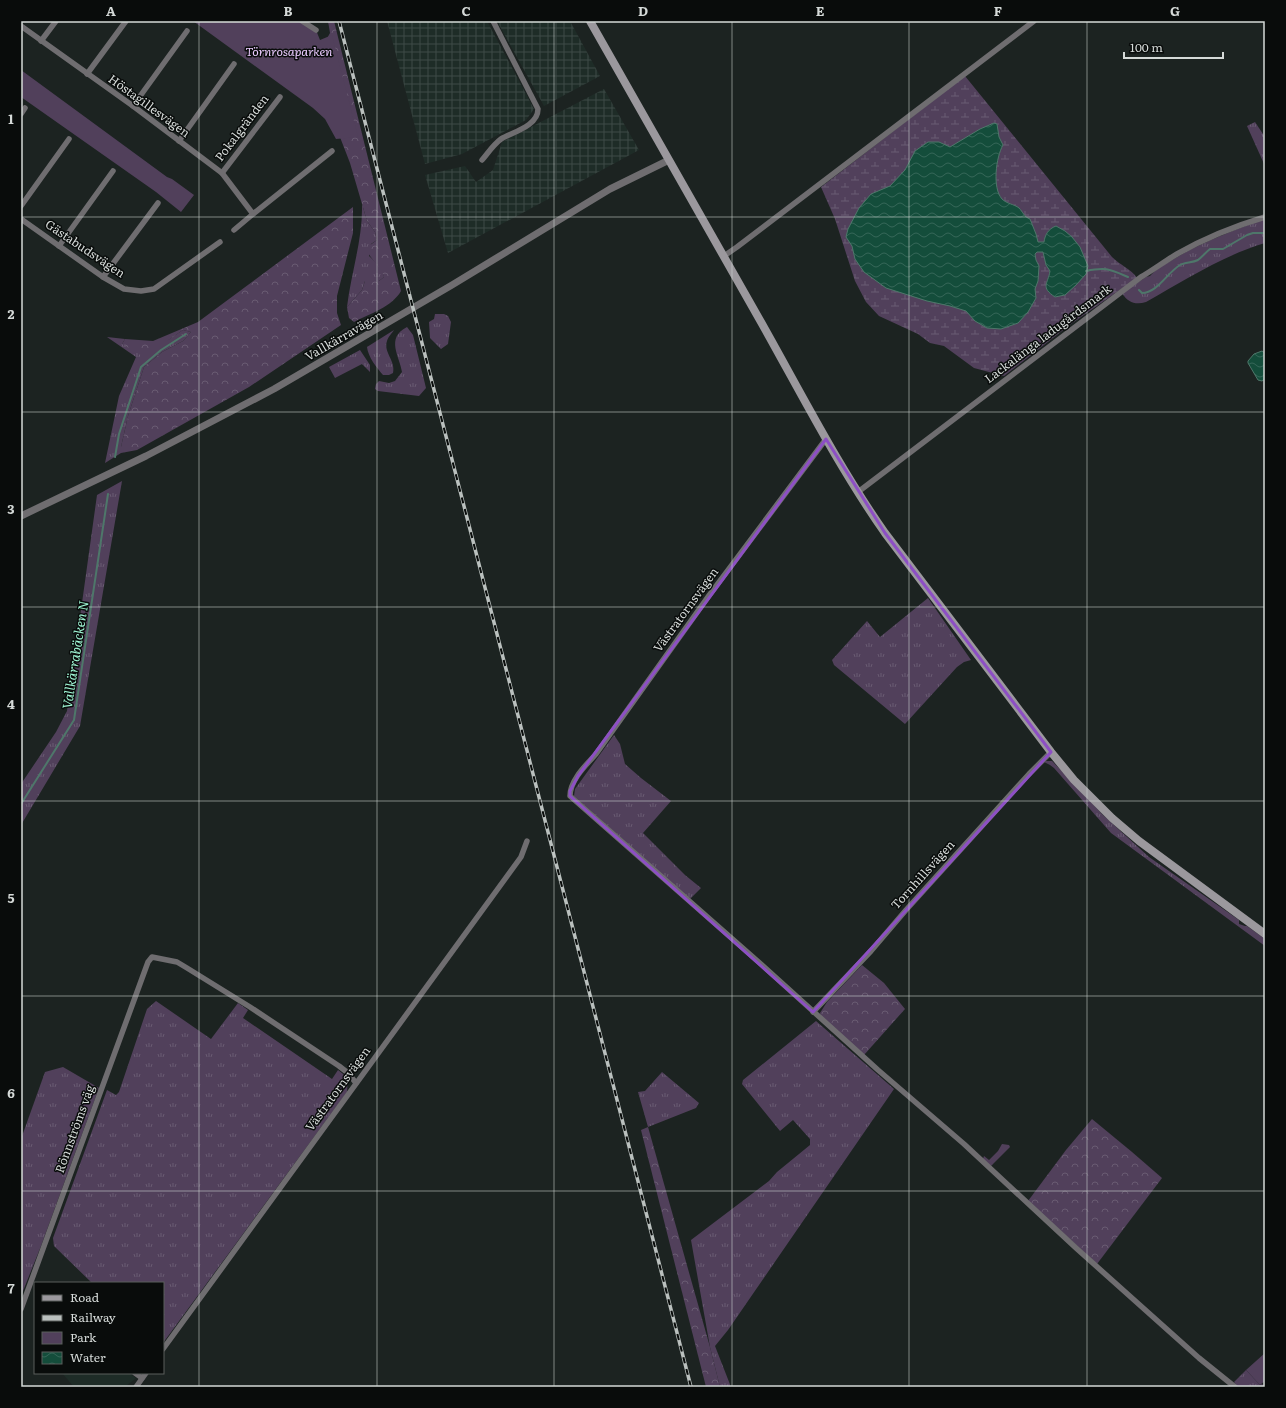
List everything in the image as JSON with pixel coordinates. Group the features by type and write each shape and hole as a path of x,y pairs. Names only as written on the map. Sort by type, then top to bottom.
{"main road":[{"path":"590,21 826,439 858,492 889,538 1050,752 1074,780 1112,818 1139,841 1265,934"}],"street":[{"path":"41,41 56,21"},
{"path":"87,74 126,21"},
{"path":"302,21 316,30"},
{"path":"482,160 491,148 501,140 520,130 534,120 538,113 538,109 531,94 493,21"},
{"path":"724,256 1034,21"},
{"name":"Höstagillesvägen","path":"21,26 133,106 222,173 253,214"},
{"path":"133,106 187,31"},
{"path":"179,141 234,64"},
{"name":"Pokalgränden","path":"222,173 280,97"},
{"path":"21,114 25,108"},
{"path":"21,206 69,139"},
{"path":"234,230 332,151"},
{"name":"Vallkärravägen","path":"21,516 133,462 274,389 452,285 610,189 669,160"},
{"path":"59,246 113,170"},
{"path":"102,277 158,203"},
{"name":"Lackalänga ladugårdsmark","path":"858,492 1141,277 1196,244 1218,234 1265,217"},
{"name":"Gästabudsvägen","path":"21,219 102,277 124,289 142,291 154,289 220,242"},
{"name":"Västratornsvägen","path":"813,1012 762,964 570,796 570,791 578,776 596,754 708,597 826,439"},
{"name":"Tornhillsvägen","path":"813,1012 871,951 1018,785 1050,752"},
{"name":"Västratornsvägen","path":"164,1348 521,858 527,841"},
{"name":"Rönnströms väg","path":"21,1309 148,962 152,957 177,962 250,1007 348,1073 356,1083"},
{"path":"813,1012 964,1144 1076,1248 1199,1358 1235,1387"},
{"path":"136,1387 144,1376"}],"highlighted area":[{"path":"826,439 885,533 1051,752 813,1012 570,796 570,791 578,776"}],"shaded area":[{"path":"387,21 487,21 534,109 526,120 462,154 425,164"},
{"path":"497,21 570,21 600,76 544,106"},
{"path":"604,89 639,150 448,253 425,175 465,166 476,182 493,170 502,142"},
{"path":"63,1374 130,1374 136,1378 125,1387 74,1387"}],"green space":[{"name":"Törnrosaparken","path":"193,21 300,21 316,30 320,40 332,35 358,137 336,139 325,119 313,108"},
{"path":"328,21 334,21 401,291 397,297 386,306 354,322 349,318 347,307 362,290 365,281 372,275 379,281 384,277 366,248 377,240 375,232 367,221 350,163 338,132 318,55 330,33"},
{"path":"21,70 167,177 194,195 181,212 156,192 21,97"},
{"path":"965,76 1112,257 1132,272 1137,278 1071,324 1004,376 974,368 944,346 930,343 918,334 879,316 866,302 855,281 835,219 821,187"},
{"path":"1255,122 1265,137 1265,166 1247,126"},
{"path":"362,204 367,221 375,232 377,240 371,244 369,256 382,268 384,277 379,281 365,281 362,290 347,307 361,230"},
{"path":"353,207 353,233 337,296 337,313 341,325 249,387 137,450 121,453 128,416 144,367 162,352 183,341 191,332 183,330 144,357 122,344 125,339 153,341 198,322"},
{"path":"1265,219 1265,243 1249,248 1219,262 1189,277 1146,302 1132,302 1122,293 1180,255 1204,243"},
{"path":"435,314 444,314 448,316 451,322 448,344 441,349 430,338 429,322 434,319"},
{"path":"407,327 413,335 426,388 419,396 378,391 375,389 376,384 379,381 389,383 395,381 402,372 395,342 400,331"},
{"path":"183,330 191,332 183,341 162,352 144,367 128,416 121,453 105,463 119,396 136,357 107,337 125,339 122,344 168,340"},
{"path":"394,330 388,338 386,345 393,364 393,373 383,375 371,358 367,347"},
{"path":"360,350 370,365 370,372 362,364 335,378 329,367"},
{"path":"122,481 80,726 21,825 21,784 56,732 67,711 97,495"},
{"path":"928,598 971,660 964,662 957,667 905,724 834,665 832,660 867,621 880,637"},
{"path":"614,735 620,744 625,764 671,801 643,833 685,875 701,888 690,899 574,796 575,789"},
{"path":"1052,761 1103,815 1149,857 1239,920 1239,924 1247,926 1265,939 1265,946 1111,833 1054,768 1044,762"},
{"path":"862,965 884,983 905,1009 864,1055 821,1016 820,1013 827,1002"},
{"path":"156,1001 211,1039 238,1003 248,1010 243,1018 332,1079 338,1070 347,1079 347,1092 164,1342 164,1282 91,1282 54,1246 53,1238 107,1090 116,1095 119,1092 147,1009"},
{"path":"816,1021 894,1089 728,1330 715,1346 731,1387 720,1387 710,1347 691,1240 769,1181 777,1172 810,1145 810,1139 793,1120 780,1131 742,1084 743,1080"},
{"path":"63,1067 99,1088 21,1296 21,1139 45,1072"},
{"path":"662,1072 699,1103 696,1108 648,1127 638,1092 645,1091"},
{"path":"1092,1119 1162,1178 1097,1264 1028,1201 1066,1150"},
{"path":"648,1127 720,1387 706,1387 641,1130"},
{"path":"1002,1144 1009,1145 1010,1147 991,1166 983,1159 984,1156 989,1160 998,1151"},
{"path":"1265,1353 1265,1381 1260,1385 1246,1370"},
{"path":"1246,1370 1260,1385 1262,1384 1265,1387 1238,1387 1234,1382"}],"water":[{"path":"994,123 997,124 999,137 1003,145 998,157 996,172 997,188 1002,199 1019,208 1025,216 1030,219 1038,242 1044,242 1047,232 1056,226 1065,231 1080,247 1088,266 1086,274 1076,285 1065,295 1055,297 1050,294 1046,288 1050,271 1046,265 1043,252 1037,252 1035,254 1039,266 1038,281 1035,289 1036,298 1028,312 1018,323 1001,329 987,328 975,321 966,311 886,288 864,272 855,259 852,246 846,237 848,229 859,208 871,194 890,186 905,170 915,151 928,142 939,142 950,147 980,129"},
{"path":"1262,351 1265,353 1265,379 1262,381 1258,380 1248,361 1254,354"}],"waterway":[{"path":"1139,290 1142,293 1152,290 1175,268 1184,263 1198,260 1210,249 1223,249 1247,235 1253,233 1265,233"},
{"path":"1086,271 1098,269 1107,270 1128,277"},
{"name":"Vallkärrabäcken N","path":"115,457 119,434 141,367 161,350 186,334"},
{"name":"Vallkärrabäcken N","path":"21,804 74,720 108,494"}],"railway":[{"path":"339,21 691,1387"}]}
